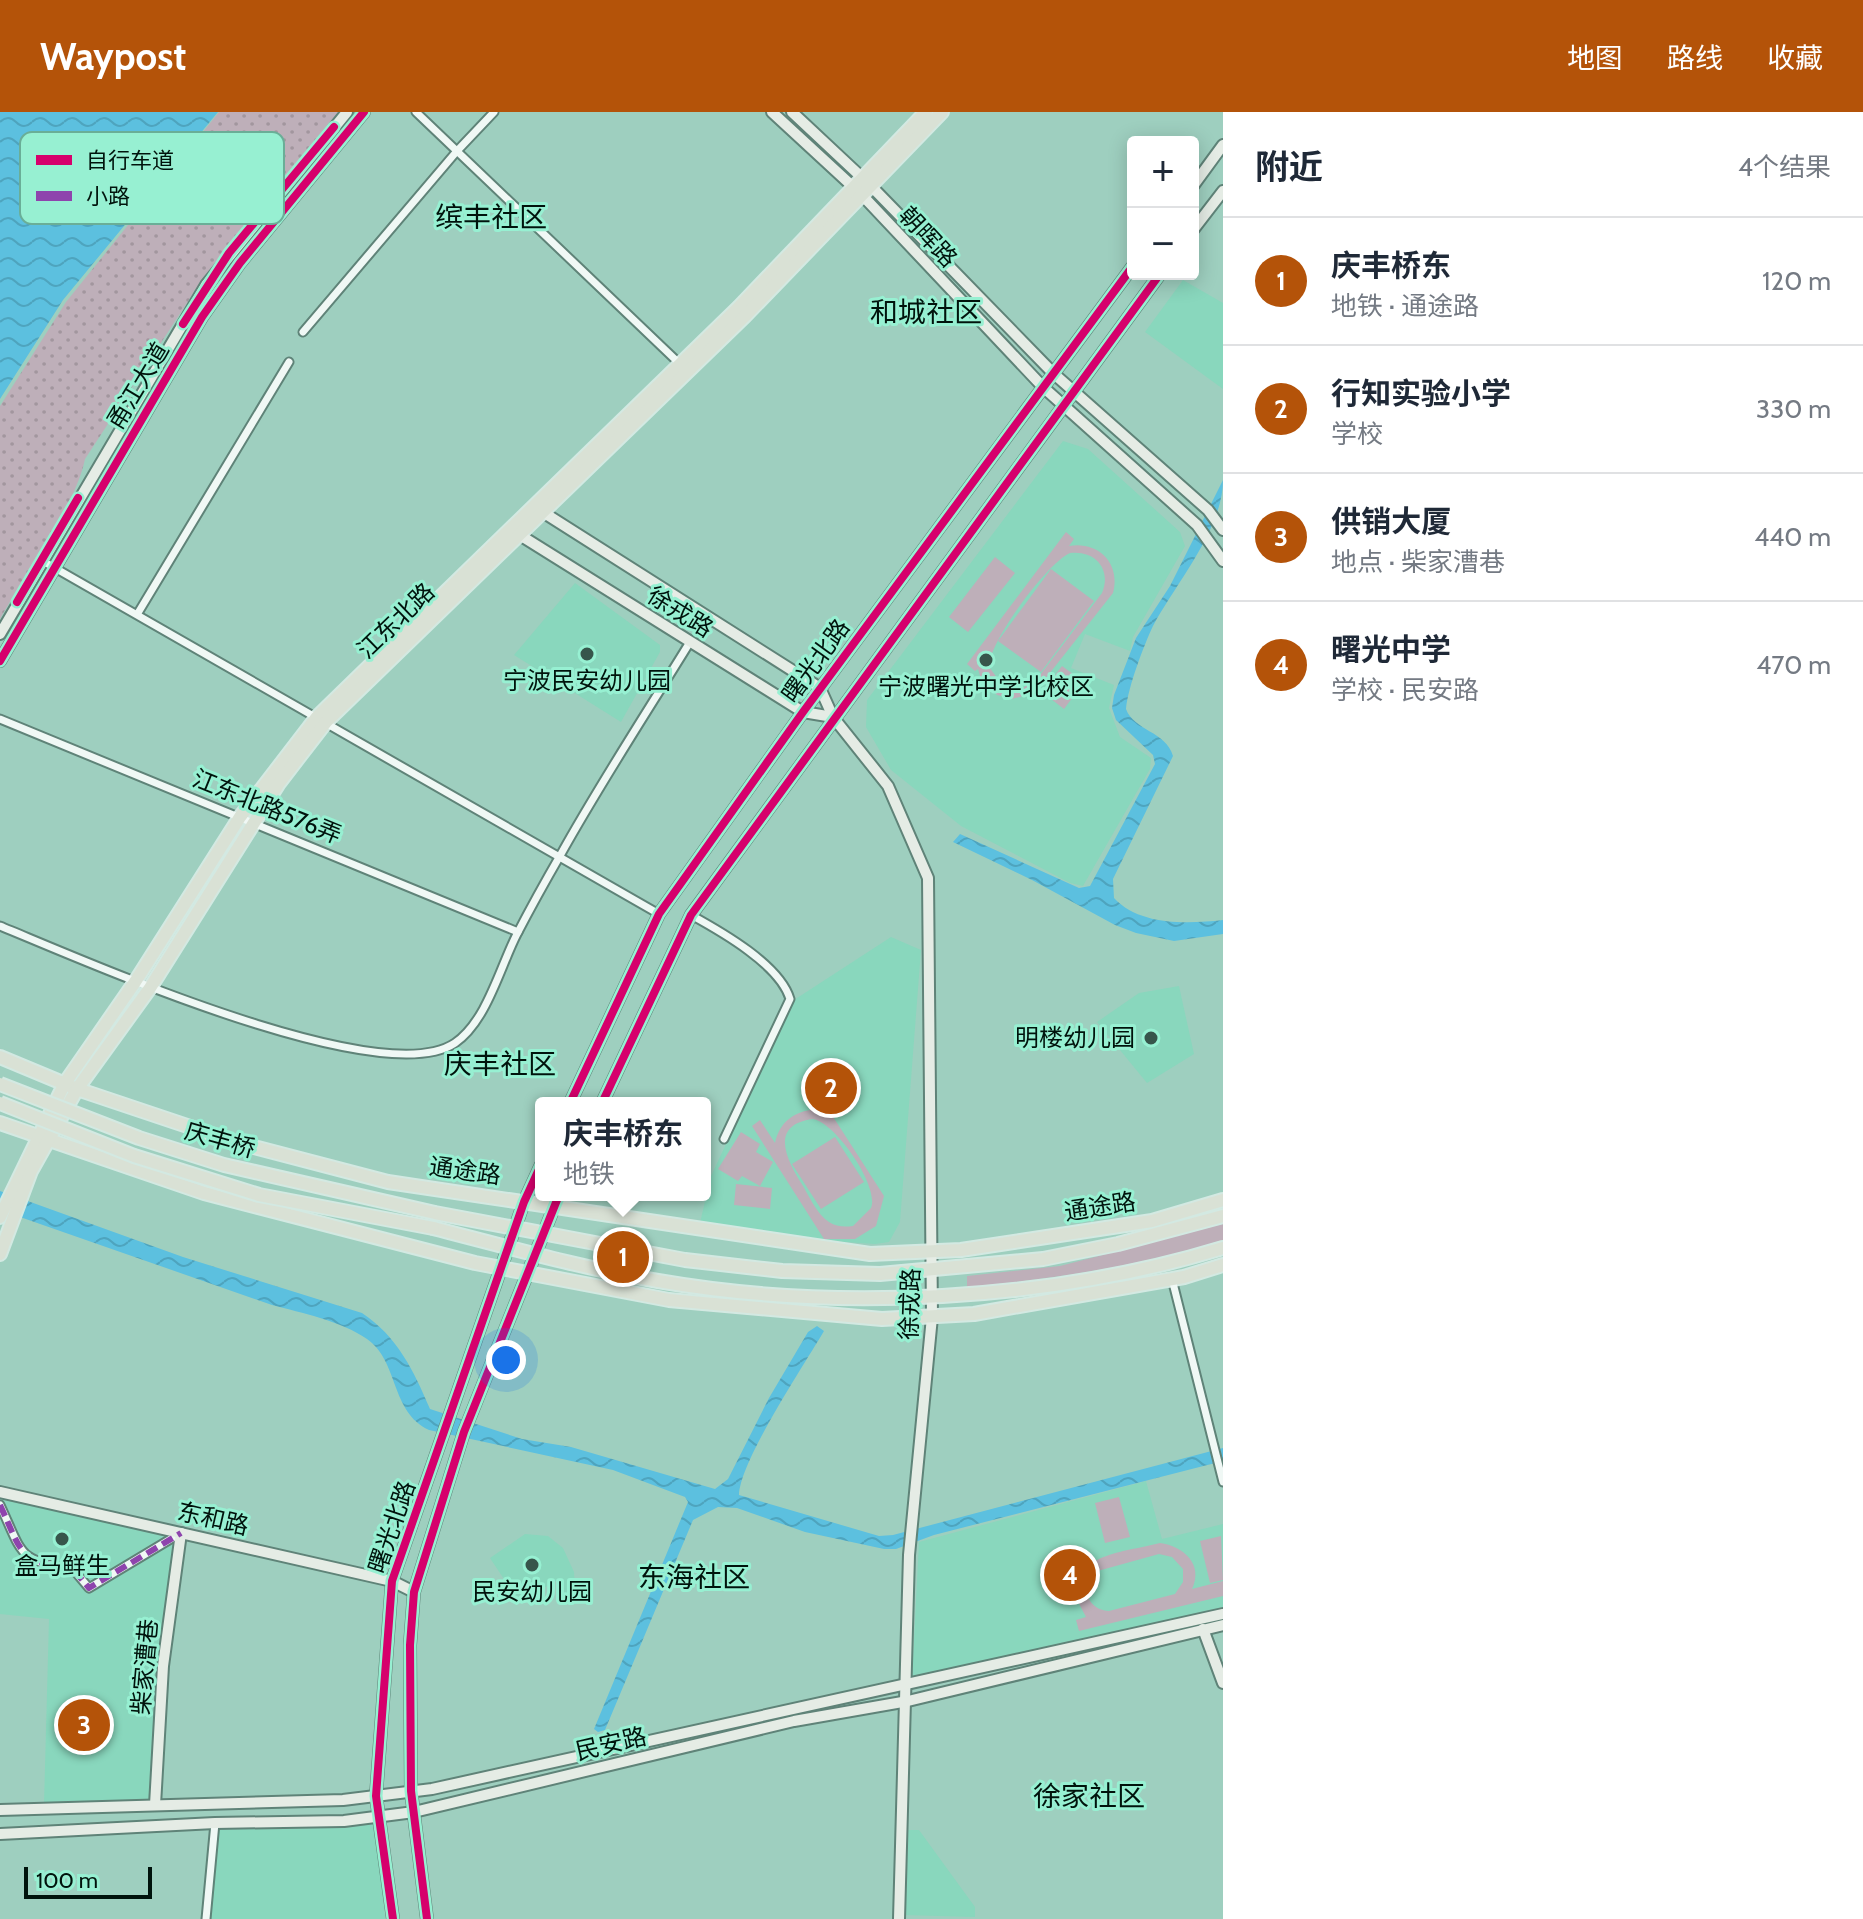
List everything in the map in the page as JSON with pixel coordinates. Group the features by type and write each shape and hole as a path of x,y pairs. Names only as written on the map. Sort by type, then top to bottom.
{"main road":[{"name":"甬江大道","path":"284,189 347,112"},
{"name":"甬江大道","path":"284,209 364,112"},
{"name":"朝晖路","path":"772,112 862,187 1053,373 1212,515 1223,530"},
{"name":"朝晖路","path":"792,112 1043,387 1197,525 1223,561"},
{"name":"江东北路","path":"862,187 926,112"},
{"name":"江东北路","path":"0,1254 4,1218 65,1083 246,820 321,719 684,369 862,187 942,112"},
{"path":"1199,178 1223,145"},
{"path":"1199,222 1223,191"},
{"name":"甬江大道","path":"0,634 206,285 256,224"},
{"name":"甬江大道","path":"0,661 202,317 272,224"},
{"name":"曙光北路","path":"573,1097 659,914 820,688 1127,274"},
{"name":"曙光北路","path":"605,1097 691,915 1061,404 1155,280"},
{"name":"徐戎路","path":"538,508 820,688 833,717 888,786 928,878 932,1317 909,1555 908,1701 899,1919"},
{"name":"徐戎路","path":"514,532 803,712 833,717"},
{"name":"江东北路","path":"41,1138 150,988 246,820"},
{"name":"通途路","path":"0,1057 77,1089 235,1142 388,1182 870,1254 961,1250 1152,1221 1223,1200"},
{"name":"庆丰桥","path":"0,1084 139,1138 224,1165 435,1213"},
{"name":"庆丰桥","path":"0,1103 134,1156 259,1195 433,1228 509,1248"},
{"path":"0,1123 204,1193 527,1274 669,1300 882,1319 932,1317 974,1314 1172,1279 1223,1265"},
{"name":"曙光北路","path":"393,1919 376,1796 392,1581 535,1178"},
{"name":"曙光北路","path":"427,1919 411,1791 410,1645 414,1592 464,1432 556,1201"},
{"name":"通途路","path":"435,1213 685,1260 782,1271 932,1271 1043,1259 1118,1244 1223,1216"},
{"path":"509,1248 659,1282 745,1293 829,1298 966,1295 1072,1283 1180,1261 1223,1248"},
{"name":"东和路","path":"0,1492 392,1581 414,1592"},
{"name":"柴家漕巷","path":"155,1805 163,1666 181,1533"},
{"name":"民安路","path":"0,1810 343,1800 411,1791 908,1686 1223,1614"},
{"name":"民安路","path":"0,1834 215,1823 344,1821 414,1812 794,1721 908,1701 1223,1625"},
{"path":"1203,1629 1223,1683"}],"street":[{"path":"416,112 684,369"},
{"path":"303,332 494,112"},
{"path":"138,613 289,362"},
{"path":"41,560 659,914"},
{"path":"0,926 150,988 306,1038 389,1054 421,1054 452,1045 477,1018 518,932 560,855 690,642"},
{"name":"江东北路576弄","path":"0,719 518,932"},
{"path":"691,915 727,935 784,982 790,999 724,1139"},
{"path":"1172,1279 1223,1482"},
{"path":"0,1505 20,1549 35,1563 73,1569 89,1588 181,1533"},
{"path":"206,1919 215,1823"}],"shaded area":[{"path":"219,112 341,112 284,181 284,132 203,132"},
{"path":"129,224 248,224 204,277 85,459 80,478 60,519 0,619 0,406 66,302"},
{"path":"1183,280 1223,303 1223,389 1145,332"},
{"name":"宁波曙光中学北校区","path":"1063,441 1088,449 1180,532 1185,546 1133,637 1130,651 1085,634 1071,668 1114,685 1109,708 1120,737 1151,758 1150,769 1083,886 1070,883 961,826 891,770 866,727 867,700"},
{"path":"1066,532 1074,539 1069,546 1089,547 1105,556 1114,572 1113,593 1034,693 1012,699 997,695 981,679 978,669 975,671 967,664","holes":["1070,553 1094,558 1103,569 1105,584 1102,593 1037,679 1021,689 1004,687 989,667 998,640 1034,587 1060,560"]},
{"path":"995,557 1015,573 968,632 949,617"},
{"path":"1051,569 1094,601 1041,672 998,641"},
{"name":"宁波民安幼儿园","path":"575,583 660,645 660,652 621,722 514,655"},
{"path":"1062,666 1084,682 1064,709 1042,692"},
{"path":"891,937 921,950 900,1222 889,1242 875,1244 787,1238 699,1227 705,1201 711,1201 711,1176 794,1000"},
{"name":"明楼幼儿园","path":"1179,986 1194,1054 1147,1083 1097,1022 1139,993"},
{"path":"807,1110 830,1112 884,1196 876,1226 855,1239 824,1239 752,1126 760,1120 775,1143 784,1123","holes":["813,1119 844,1143 869,1186 871,1208 853,1226 835,1225 821,1215 787,1156 785,1146 790,1129"]},
{"path":"741,1132 760,1144 756,1152 773,1162 760,1186 742,1176 738,1181 718,1169"},
{"path":"835,1137 864,1182 821,1209 792,1164"},
{"path":"736,1184 772,1188 770,1209 734,1205"},
{"path":"1223,1224 1223,1240 1160,1257 1032,1280 967,1287 967,1276 1060,1266"},
{"path":"1146,1481 1162,1539 1223,1524 1223,1607 912,1680 919,1542"},
{"path":"0,1497 178,1536 161,1642 152,1802 44,1804 49,1619 0,1614"},
{"path":"1119,1497 1130,1537 1105,1543 1095,1503"},
{"name":"民安幼儿园","path":"525,1534 548,1536 563,1548 574,1572 575,1587 565,1594 556,1581 519,1602 490,1558"},
{"path":"1221,1536 1223,1580 1210,1583 1200,1541"},
{"path":"1160,1543 1176,1548 1189,1558 1195,1572 1192,1589 1223,1581 1223,1596 1079,1631 1076,1620 1086,1617 1073,1592 1077,1579 1085,1569 1107,1556","holes":["1159,1554 1172,1557 1183,1569 1183,1582 1175,1594 1109,1611 1099,1609 1089,1600 1086,1585 1094,1572"]},
{"path":"377,1822 385,1919 209,1919 219,1827 344,1828"},
{"path":"907,1830 919,1830 975,1907 975,1917 903,1915"}],"water":[{"path":"0,112 218,112 202,132 20,132 20,224 126,224 63,300 0,399"},
{"path":"1223,480 1221,499 1207,536 1149,634 1126,709 1136,722 1164,741 1173,756 1113,879 1114,898 1137,914 1165,921 1223,920 1223,934 1174,941 1115,925 953,842 960,834 1079,888 1090,886 1155,764 1153,755 1116,720 1112,708 1114,695 1136,638 1170,586"},
{"path":"0,1191 183,1257 362,1313 395,1343 418,1381 430,1409 522,1439 571,1447 715,1489 728,1479 769,1398 808,1332 817,1326 824,1331 761,1437 742,1480 739,1495 879,1536 893,1535 1223,1448 1223,1461 934,1535 896,1549 805,1532 737,1508 718,1507 693,1520 605,1730 598,1732 594,1729 688,1502 685,1497 613,1470 429,1430 416,1422 407,1411 377,1348 357,1333 333,1322 272,1305 0,1210"}],"marked path":[{"path":"0,1505 24,1552 41,1563 73,1569 89,1588 181,1533"}],"cycle path":[{"path":"284,209 364,112"},
{"path":"284,187 334,127"},
{"path":"183,324 229,253 253,224"},
{"path":"0,661 202,317 272,224"},
{"path":"573,1097 659,914 803,712 1127,274"},
{"path":"605,1097 691,915 1156,280"},
{"path":"17,602 78,498"},
{"path":"393,1919 376,1796 392,1581 535,1178"},
{"path":"427,1919 411,1791 410,1645 414,1592 464,1432 557,1201"}],"place":[{"name":"宁波民安幼儿园","path":"587,654"},
{"name":"宁波曙光中学北校区","path":"986,660"},
{"name":"明楼幼儿园","path":"1151,1038"},
{"name":"行知实验小学","path":"831,1088"},
{"name":"庆丰桥东","path":"623,1257"},
{"name":"盒马鲜生","path":"62,1539"},
{"name":"民安幼儿园","path":"532,1565"},
{"name":"曙光中学","path":"1070,1575"},
{"name":"供销大厦","path":"84,1725"}],"district":[{"name":"缤丰社区","path":"491,217"},
{"name":"和城社区","path":"926,312"},
{"name":"庆丰社区","path":"500,1064"},
{"name":"东海社区","path":"694,1577"},
{"name":"徐家社区","path":"1089,1796"}]}
